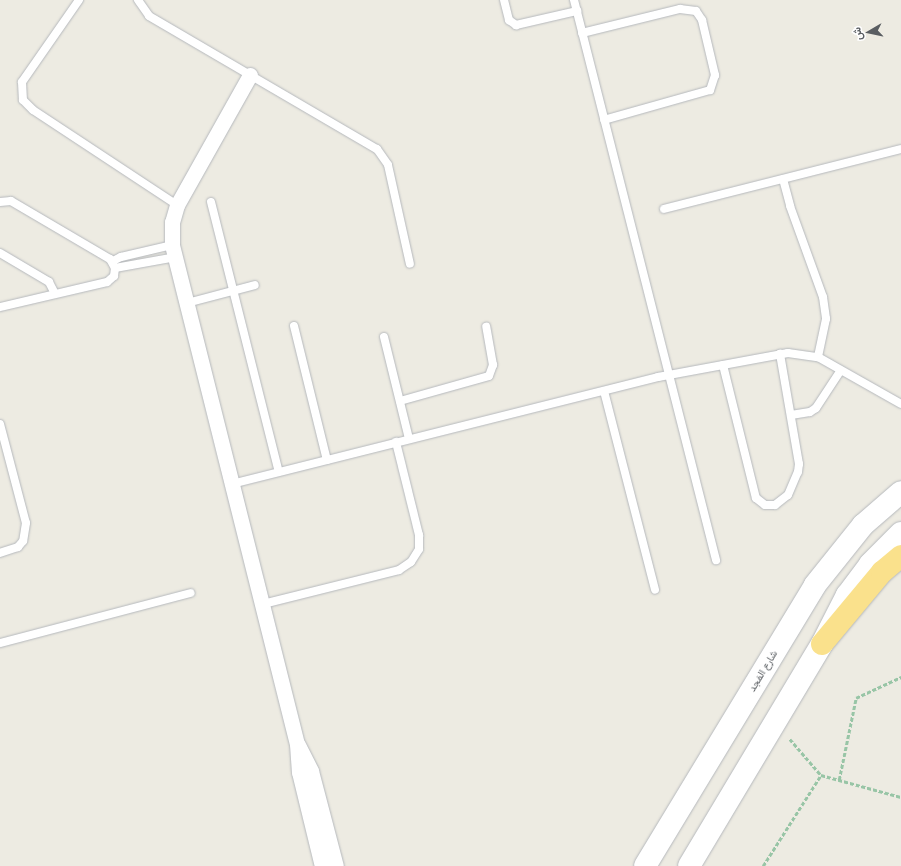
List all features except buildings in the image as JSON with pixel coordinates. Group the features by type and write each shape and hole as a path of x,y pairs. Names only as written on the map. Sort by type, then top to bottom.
{"highway":[{"path":"822,644 882,572 901,556"}],"street":[{"path":"250,74 177,205 172,222 174,251 297,744 299,772 322,866"},
{"name":"شارع المَجد","path":"645,866 815,585 862,525 901,492"},
{"path":"689,866 822,644 857,581 870,564 901,533"},
{"path":"297,744 311,771 336,866"}],"lane":[{"path":"79,0 22,82 23,100 33,110 177,205"},
{"path":"138,0 149,16 370,144 383,156 388,165 410,264"},
{"path":"504,0 509,20 516,25 577,11"},
{"path":"574,0 716,560"},
{"path":"582,33 680,9 696,12 702,20 715,75 710,90 604,120"},
{"path":"664,209 901,149"},
{"path":"783,179 790,206 823,297 826,319 818,357"},
{"path":"0,202 11,201 114,265 174,251"},
{"path":"211,202 279,472"},
{"path":"0,307 107,282 114,276 114,265 121,257 174,251"},
{"path":"0,253 49,282 55,294"},
{"path":"187,304 255,285"},
{"path":"294,326 327,460"},
{"path":"400,401 489,376 493,364 486,327"},
{"path":"384,337 409,439"},
{"path":"232,484 669,374 780,354 799,353 818,357 901,404"},
{"path":"723,364 756,498 765,505 775,505 784,500 798,472 780,354"},
{"path":"790,415 810,412 816,408 841,370"},
{"path":"604,391 655,590"},
{"path":"0,424 26,523 26,533 18,547 0,553"},
{"path":"262,604 399,570 411,562 419,549 419,535 396,442"},
{"path":"0,643 191,593"}],"path":[{"path":"839,780 856,698 901,677"},
{"path":"775,721 821,775 901,797"},
{"path":"763,866 821,775"}]}
